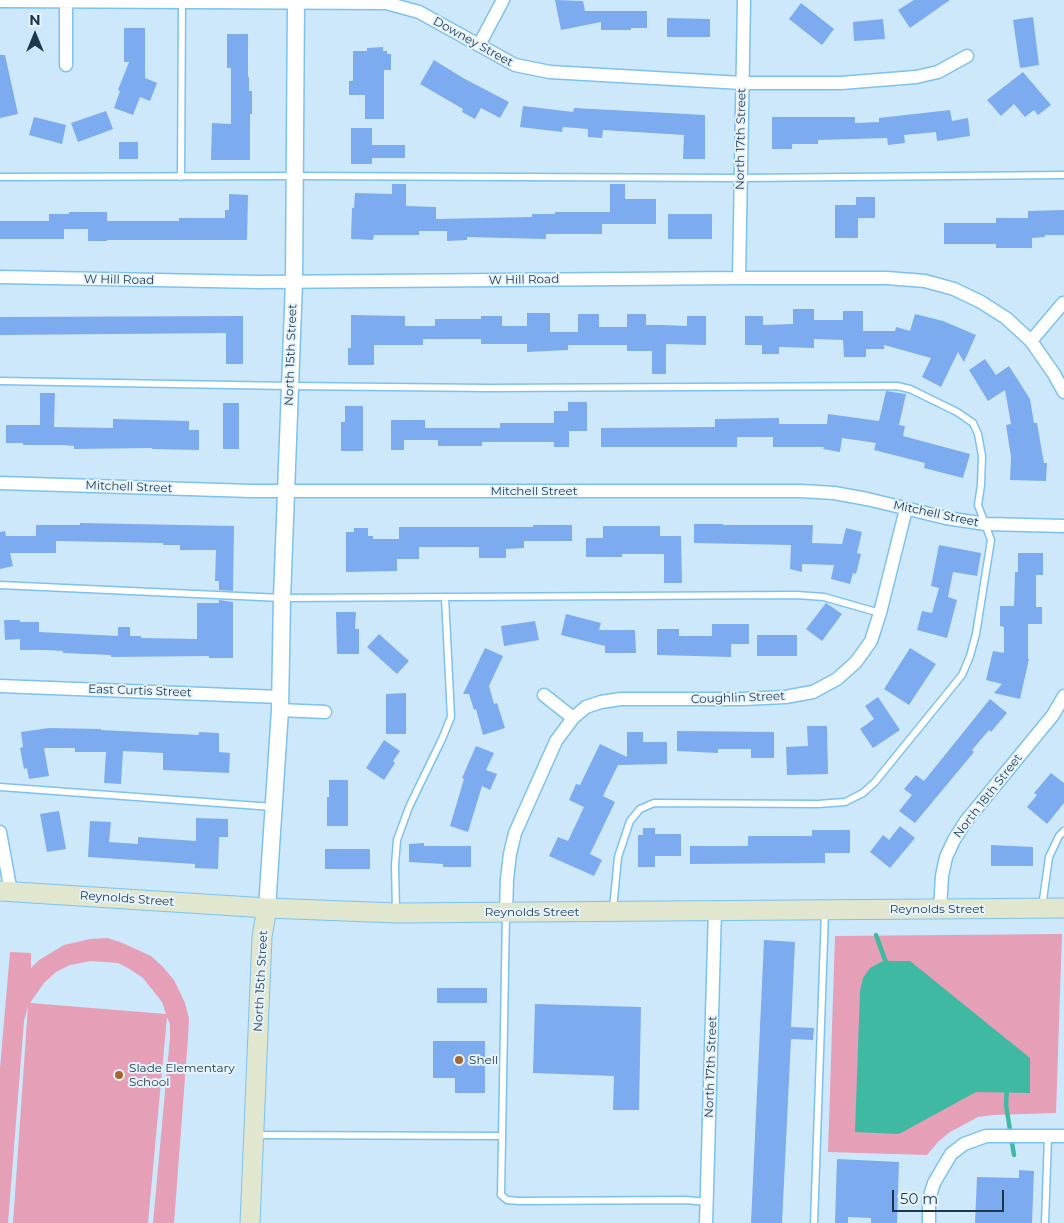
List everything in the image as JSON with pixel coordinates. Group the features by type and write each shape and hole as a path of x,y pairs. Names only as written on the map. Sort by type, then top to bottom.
{"main road":[{"name":"Reynolds Street","path":"5,892 267,908 396,912 1064,908"},
{"name":"North 15th Street","path":"250,1223 262,937 267,908"}],"street":[{"path":"479,45 503,0"},
{"name":"North 17th Street","path":"739,278 744,0"},
{"name":"Downey Street","path":"0,1 296,1 386,3 419,12 515,65 550,72 742,83 841,83 916,77 938,72 966,56"},
{"path":"66,1 66,65"},
{"name":"North 15th Street","path":"267,908 275,808 280,704 282,598 294,282 296,1"},
{"name":"W Hill Road","path":"0,277 294,282 887,278 924,281 954,289 981,302 1006,318 1031,341"},
{"path":"1063,303 1031,341 1064,392"},
{"name":"Mitchell Street","path":"0,483 286,492 801,491 867,499 946,518 986,524 1064,526"},
{"name":"Coughlin Street","path":"506,912 506,878 515,833 556,741 573,718 586,707 621,699 784,697 813,692 837,679 856,662 871,641 880,613 906,509"},
{"name":"East Curtis Street","path":"0,686 280,704"},
{"path":"544,695 573,718"},
{"name":"North 18th Street","path":"940,909 942,876 946,856 954,840 978,806 1053,715 1064,696"},
{"path":"280,704 325,712"},
{"path":"0,832 5,892"},
{"name":"North 17th Street","path":"706,1223 715,910"},
{"path":"928,1223 929,1199 934,1183 951,1154 964,1144 986,1136 1064,1136"}],"lane":[{"path":"181,177 182,2"},
{"path":"0,177 741,178 1064,175"},
{"path":"0,381 488,388 897,386 910,389 957,412 973,424 978,434 982,456 978,506 991,540 976,634 962,675 875,782 864,793 845,802 818,804 654,803 640,809 630,820 618,857 613,911"},
{"path":"0,585 282,598 797,595 824,597 880,613"},
{"path":"396,912 395,864 397,840 451,717 445,597"},
{"path":"0,787 275,808"},
{"path":"1042,908 1049,857 1059,836 1064,831"},
{"path":"814,1223 825,910"},
{"path":"506,912 501,1195 507,1200 686,1200 708,1202"},
{"path":"254,1135 502,1136"},
{"path":"1045,1223 1048,1136"}],"shaded area":[{"path":"1062,934 1056,1113 978,1117 950,1132 927,1155 828,1152 835,936"},
{"path":"107,938 151,956 174,980 185,1003 189,1019 174,1223 153,1223 170,1037 170,1024 167,1017 148,1223 13,1223 28,1006 24,1021 8,1223 0,1223 0,1068 10,952 31,953 31,968 39,960 64,945 90,939","holes":["91,961 118,963 143,978 162,1002 166,1014 30,1003 44,983 56,972 70,965"]},
{"path":"883,961 910,961 1030,1058 1030,1093 976,1092 899,1134 855,1132 860,991 863,978 870,968"}],"building":[{"path":"555,0 583,1 585,11 647,11 647,28 601,30 601,22 561,30"},
{"path":"914,0 950,0 910,28 898,10"},
{"path":"801,3 834,29 822,45 789,19"},
{"path":"1033,17 1039,65 1020,68 1013,20"},
{"path":"667,18 710,19 710,37 667,37"},
{"path":"883,19 885,39 854,41 853,22"},
{"path":"124,28 145,28 145,78 157,83 150,101 140,97 133,115 114,108 120,91 118,90 129,62 124,62"},
{"path":"227,34 248,34 248,77 249,91 252,91 250,160 211,160 212,123 231,124 231,68 227,68"},
{"path":"383,47 383,51 391,54 391,70 384,70 384,119 365,119 365,95 349,95 349,81 353,81 353,51 367,51 367,48"},
{"path":"0,55 5,55 18,114 0,118"},
{"path":"434,60 463,78 509,102 500,118 481,108 475,119 462,112 463,109 420,84"},
{"path":"1023,72 1051,105 1038,115 1034,110 1025,117 1014,104 1001,116 987,100"},
{"path":"523,106 573,112 574,108 705,115 705,159 683,159 684,135 603,130 602,138 588,137 588,129 563,127 562,132 520,127"},
{"path":"950,110 952,121 968,118 970,136 937,141 936,132 904,135 905,143 888,145 887,138 818,140 818,144 792,144 792,149 772,149 772,117 855,117 855,123 879,122 879,118"},
{"path":"106,111 113,129 78,142 71,123"},
{"path":"34,117 66,125 62,144 29,135"},
{"path":"351,128 372,128 372,145 405,145 405,158 372,158 372,164 351,164"},
{"path":"119,142 138,142 138,159 119,159"},
{"path":"392,184 406,184 406,206 436,207 436,219 532,217 532,214 555,214 555,212 610,212 610,184 625,184 625,199 656,199 656,224 602,224 602,234 546,234 546,239 467,237 467,240 447,241 447,231 419,231 419,235 374,235 373,240 351,239 352,208 354,208 355,193 392,194"},
{"path":"229,194 248,195 247,240 88,241 88,229 64,229 64,239 0,239 0,221 49,221 49,214 69,214 69,212 107,212 107,221 179,221 179,218 225,218 225,210 229,210"},
{"path":"856,197 875,197 875,218 858,218 858,238 835,238 835,205 856,205"},
{"path":"1064,210 1064,235 1045,235 1045,237 1032,238 1032,248 996,248 996,244 944,244 944,223 996,223 996,218 1028,218 1028,211"},
{"path":"668,214 712,214 712,239 668,239"},
{"path":"793,309 814,309 814,320 843,320 843,311 863,311 863,331 895,331 896,327 910,331 915,314 943,321 976,335 964,362 958,352 941,387 922,377 931,358 884,345 884,349 866,349 866,357 844,357 843,340 814,339 814,348 779,347 779,354 762,354 762,345 745,345 745,316 763,316 763,325 793,324"},
{"path":"527,313 550,313 550,332 578,332 578,314 599,314 599,327 627,327 627,314 646,314 646,325 687,326 687,316 706,316 706,345 666,344 666,374 652,374 652,351 627,351 627,345 568,345 568,350 527,352 527,344 481,344 481,339 423,339 423,345 374,345 374,365 348,365 348,348 351,348 351,315 405,316 405,326 435,326 435,319 481,319 481,316 502,316 502,326 527,326"},
{"path":"243,316 243,364 226,364 226,333 0,335 0,317"},
{"path":"985,359 996,375 1009,366 1030,399 1034,423 1037,423 1044,463 1047,463 1046,481 1010,480 1011,457 1006,425 1011,424 1005,390 988,401 969,370"},
{"path":"886,391 906,394 899,425 905,426 903,436 970,454 963,478 924,468 925,463 874,450 876,443 842,438 840,452 823,449 824,447 773,447 773,437 737,437 737,447 601,447 601,428 715,427 715,419 779,418 779,424 827,424 828,414 879,421"},
{"path":"40,393 55,393 54,427 113,428 113,419 189,421 189,430 199,430 199,450 152,448 74,449 74,446 63,445 6,443 6,425 40,425"},
{"path":"568,402 587,402 587,431 569,431 569,447 554,447 554,442 482,442 482,446 438,446 438,440 404,440 404,450 391,450 391,420 425,420 425,428 500,428 500,423 554,423 554,411 568,411"},
{"path":"223,403 239,403 239,449 223,449"},
{"path":"345,406 363,406 363,451 341,451 341,422 345,422"},
{"path":"80,523 234,526 233,591 219,590 219,581 215,581 216,550 180,550 180,545 163,545 163,543 56,541 56,553 10,553 13,566 0,569 0,532 5,531 6,536 36,536 36,525 80,525"},
{"path":"694,524 813,525 812,543 842,544 846,528 862,532 857,553 861,554 856,574 853,573 850,584 831,579 834,565 802,564 802,572 790,569 791,545 694,543"},
{"path":"533,525 572,525 572,541 524,541 524,548 506,549 506,558 479,558 479,547 419,547 419,559 397,559 397,571 346,572 346,532 354,532 354,528 368,528 368,536 373,536 373,539 399,539 399,527 533,527"},
{"path":"603,526 660,526 660,536 681,536 682,583 664,583 664,554 622,554 622,557 586,557 586,538 603,538"},
{"path":"939,545 981,553 977,576 953,572 948,597 957,600 947,638 917,630 922,611 932,613 939,588 931,586"},
{"path":"1018,553 1043,553 1043,575 1036,575 1036,607 1042,607 1042,624 1028,624 1029,659 1020,699 994,693 1002,684 986,680 993,651 1004,653 1004,627 1000,626 1000,606 1014,606 1015,572 1018,572"},
{"path":"219,600 233,602 233,658 209,658 209,656 111,657 111,655 63,653 63,651 20,650 20,639 5,640 4,620 39,622 39,632 118,636 118,627 130,627 130,636 141,636 141,638 197,639 197,603 219,603"},
{"path":"826,603 842,614 822,641 806,629"},
{"path":"336,612 356,612 355,629 359,629 359,654 337,654"},
{"path":"566,614 601,623 599,630 635,630 636,653 605,653 605,646 561,635"},
{"path":"535,621 539,640 504,646 501,626"},
{"path":"712,624 749,624 749,644 731,644 731,657 657,655 657,629 679,629 679,636 712,636"},
{"path":"379,634 409,661 397,674 367,647"},
{"path":"757,635 797,635 797,656 757,656"},
{"path":"485,648 503,656 489,686 494,704 497,703 505,728 483,735 476,709 474,710 469,694 463,694"},
{"path":"910,648 936,664 909,705 884,689"},
{"path":"406,693 406,734 386,734 386,694"},
{"path":"878,697 900,730 873,748 860,729 874,719 865,706"},
{"path":"990,699 1007,713 972,750 974,752 915,823 899,811 912,795 904,789 916,775 924,781"},
{"path":"807,726 827,726 828,774 787,775 786,747 808,746"},
{"path":"49,728 199,735 199,732 219,733 219,752 230,753 229,773 163,770 163,753 123,751 121,784 104,783 106,752 75,752 75,748 44,748 49,776 29,779 27,768 24,769 20,748 23,747 21,732"},
{"path":"677,731 774,732 774,758 751,758 751,749 718,749 718,753 677,751"},
{"path":"627,732 643,732 643,742 667,742 667,764 618,765 603,796 615,802 590,854 602,860 594,876 549,856 558,837 568,841 584,807 569,800 576,784 580,785 600,744 627,757"},
{"path":"384,740 400,751 384,780 366,768"},
{"path":"476,746 494,753 486,770 497,774 490,790 482,786 468,832 450,826 464,779 462,778"},
{"path":"1051,773 1064,783 1064,803 1047,824 1027,807 1037,795 1034,793"},
{"path":"329,780 348,780 348,826 327,826"},
{"path":"59,811 66,849 47,852 40,814"},
{"path":"196,818 228,819 228,837 219,837 218,869 195,868 195,864 88,857 90,821 111,822 109,842 138,844 138,837 196,841"},
{"path":"900,826 915,838 890,868 870,852 883,835 889,840"},
{"path":"643,828 655,828 655,834 681,834 681,856 655,856 655,867 638,867 638,835 643,835"},
{"path":"812,830 850,830 850,853 825,853 825,863 690,864 690,846 748,846 748,836 812,836"},
{"path":"424,843 424,846 471,846 471,867 443,867 443,864 409,862 409,844"},
{"path":"991,845 1033,847 1033,866 991,866"},
{"path":"325,849 370,849 370,869 325,869"},
{"path":"764,940 795,942 791,1027 814,1028 813,1040 791,1039 782,1223 751,1223"},
{"path":"437,988 487,988 487,1003 437,1003"},
{"path":"535,1004 641,1007 639,1110 613,1110 614,1076 533,1073"},
{"name":"Shell","path":"433,1041 485,1041 485,1093 455,1093 455,1078 433,1078"},
{"path":"837,1159 899,1162 897,1223 871,1223 871,1218 848,1217 848,1223 835,1223"},
{"path":"1019,1170 1034,1171 1032,1223 975,1223 977,1177 1019,1178"}],"waterway":[{"path":"876,935 885,960 889,965"},
{"path":"1007,1087 1006,1105 1014,1155"}],"place":[{"name":"Shell","path":"459,1060"},
{"name":"Slade Elementary School","path":"119,1075"}]}
